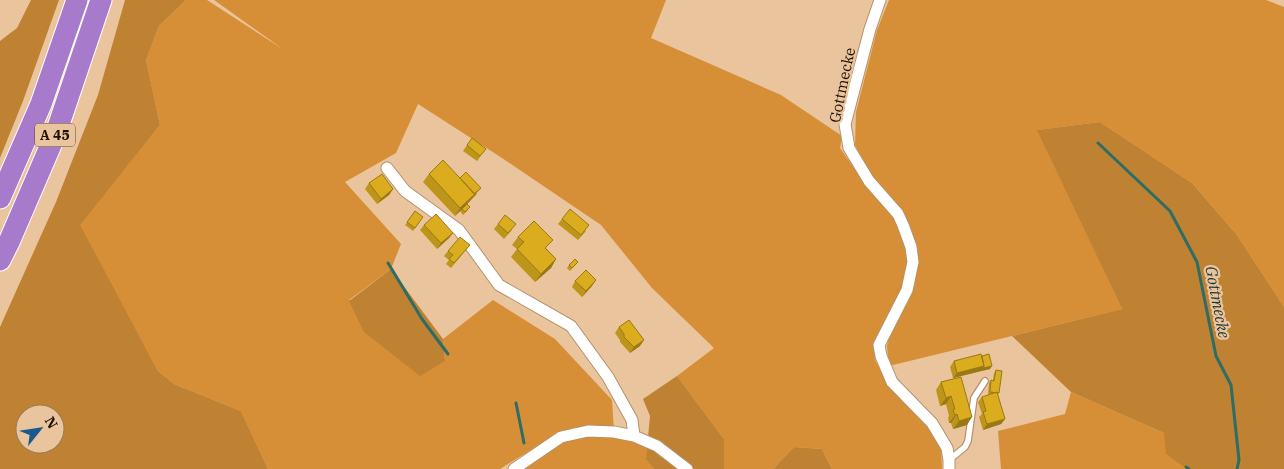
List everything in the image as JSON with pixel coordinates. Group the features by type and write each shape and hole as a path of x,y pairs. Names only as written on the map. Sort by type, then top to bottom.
{"highway":[{"name":"A 45","path":"0,198 40,104 77,0"},
{"name":"A 45","path":"0,260 10,242 56,133 101,0"}],"street":[{"name":"Gottmecke","path":"880,0 870,29 845,124 849,148 869,181 898,214 911,247 913,262 907,290 880,345 881,356 892,382 932,423 947,448 949,464"},
{"path":"387,168 405,191 460,230 499,285 571,326 608,376 632,420 634,436"},
{"path":"514,469 561,438 588,431 614,432 634,436 657,446 687,469"}],"lane":[{"name":"Gottmecke","path":"949,464 965,447 968,441 974,398 985,380"}],"shaded area":[{"path":"31,0 59,0 23,101 0,158 0,41 17,28"},
{"path":"125,0 186,0 159,26 146,60 160,125 80,225 158,371 174,384 241,411 268,469 0,469 0,327 56,202 98,95"},
{"path":"186,0 207,0 284,50 214,0 666,0 651,38 781,95 842,136 840,148 865,184 893,217 907,248 909,261 900,295 874,348 875,360 886,381 932,431 941,447 942,469 832,469 822,449 794,447 773,469 724,469 724,439 677,376 714,348 652,288 601,225 418,104 396,153 345,182 401,244 391,269 349,300 445,361 443,339 493,300 555,339 612,400 614,431 651,443 646,458 654,469 524,469 561,437 560,432 500,469 268,469 241,411 174,384 158,371 79,225 160,125 146,60 159,26"},
{"path":"889,0 1266,0 1284,7 1284,307 1237,235 1192,183 1100,122 1038,130 1122,309 889,366 887,346 891,331 915,285 917,248 911,229 903,215 873,179 855,145 856,112 877,30"},
{"path":"1100,122 1192,183 1237,235 1284,307 1284,469 1187,469 1166,454 1164,433 1071,392 1012,336 1122,309 1037,130"},
{"path":"391,269 443,339 445,361 420,376 364,332 349,301"},
{"path":"677,376 724,439 724,469 654,469 646,459 650,416 643,399"},
{"path":"1071,392 1164,433 1187,469 1001,469 998,431 1065,414"},
{"path":"794,447 822,449 832,469 773,469"}],"building":[{"path":"472,138 486,149 480,156 467,145"},
{"path":"443,160 475,194 460,208 429,174"},
{"path":"466,172 481,188 474,194 460,178"},
{"path":"382,174 393,189 381,199 369,183"},
{"path":"467,204 470,207 465,212 462,209"},
{"path":"570,209 589,225 581,235 562,219"},
{"path":"415,211 423,217 415,228 407,222"},
{"path":"436,214 453,233 441,243 424,225"},
{"path":"505,215 516,224 508,233 498,224"},
{"path":"534,221 553,240 545,248 556,259 541,274 517,249 524,242 518,237"},
{"path":"460,237 470,245 454,263 449,259 453,255 448,251"},
{"path":"575,259 578,262 572,268 569,265"},
{"path":"586,270 596,280 586,291 575,281"},
{"path":"629,320 644,340 634,347 624,337 619,327"},
{"path":"981,354 984,366 957,373 954,361"},
{"path":"989,354 992,366 983,368 982,356"},
{"path":"996,370 1002,371 999,393 990,392 991,380 994,381"},
{"path":"961,377 972,417 959,421 957,414 955,415 953,410 955,409 951,396 946,398 941,382"},
{"path":"997,392 1005,419 987,424 983,412 986,411 982,397"}],"waterway":[{"name":"Gottmecke","path":"1098,143 1170,211 1197,262 1216,356 1231,385 1239,460 1237,469"},
{"path":"388,263 422,319 448,354"},
{"path":"516,403 524,443"}]}
